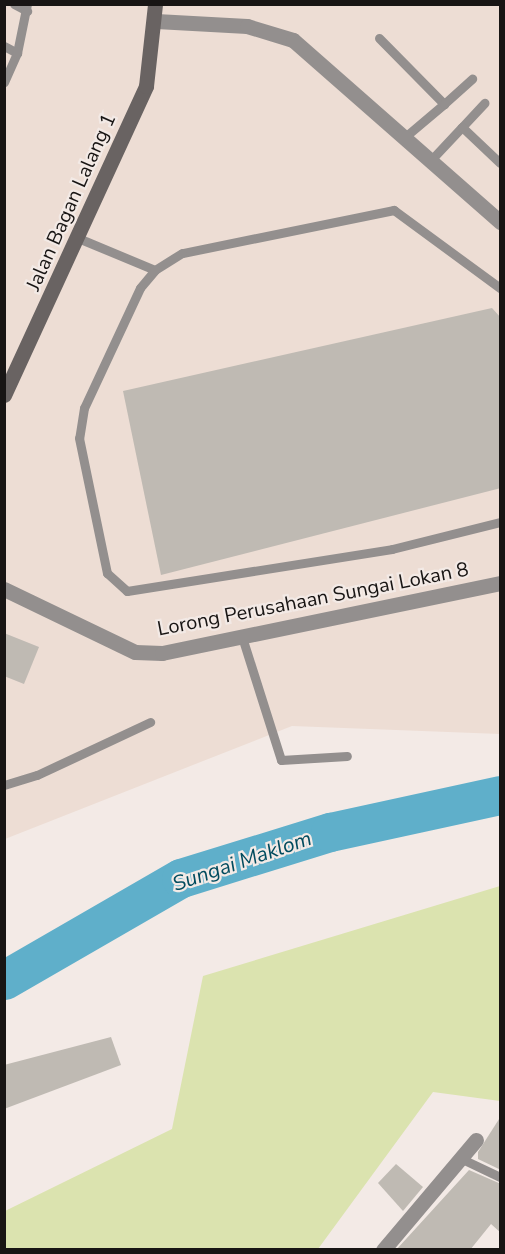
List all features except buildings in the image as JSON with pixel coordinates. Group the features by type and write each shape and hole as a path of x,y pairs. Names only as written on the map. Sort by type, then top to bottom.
{"main road":[{"name":"Jalan Bagan Lalang 1","path":"4,395 146,86 156,21 154,4"}],"street":[{"path":"156,21 273,30 294,40 501,222"},
{"name":"Lorong Perusahaan Sungai Lokan 8","path":"4,589 135,652 162,653 501,583"},
{"path":"383,1250 476,1140"}],"lane":[{"path":"4,82 17,53 27,8 14,4"},
{"path":"379,38 444,104"},
{"path":"4,46 17,53"},
{"path":"405,137 472,79"},
{"path":"431,160 484,103"},
{"path":"462,127 501,163"},
{"path":"501,288 394,210 182,253 155,270 140,288 97,378 79,438 107,573 115,585 127,591 392,549 501,522"},
{"path":"78,238 155,270"},
{"path":"242,637 281,760 347,756"},
{"path":"4,785 37,775 150,722"},
{"path":"460,1158 501,1177"}],"shaded area":[{"path":"5,5 500,5 500,734 292,726 5,839"}],"green space":[{"path":"500,886 500,1101 433,1092 318,1249 5,1249 5,1211 172,1129 203,976"}],"waterway":[{"name":"Sungai Maklom","path":"4,980 181,878 330,832 500,795"}]}
